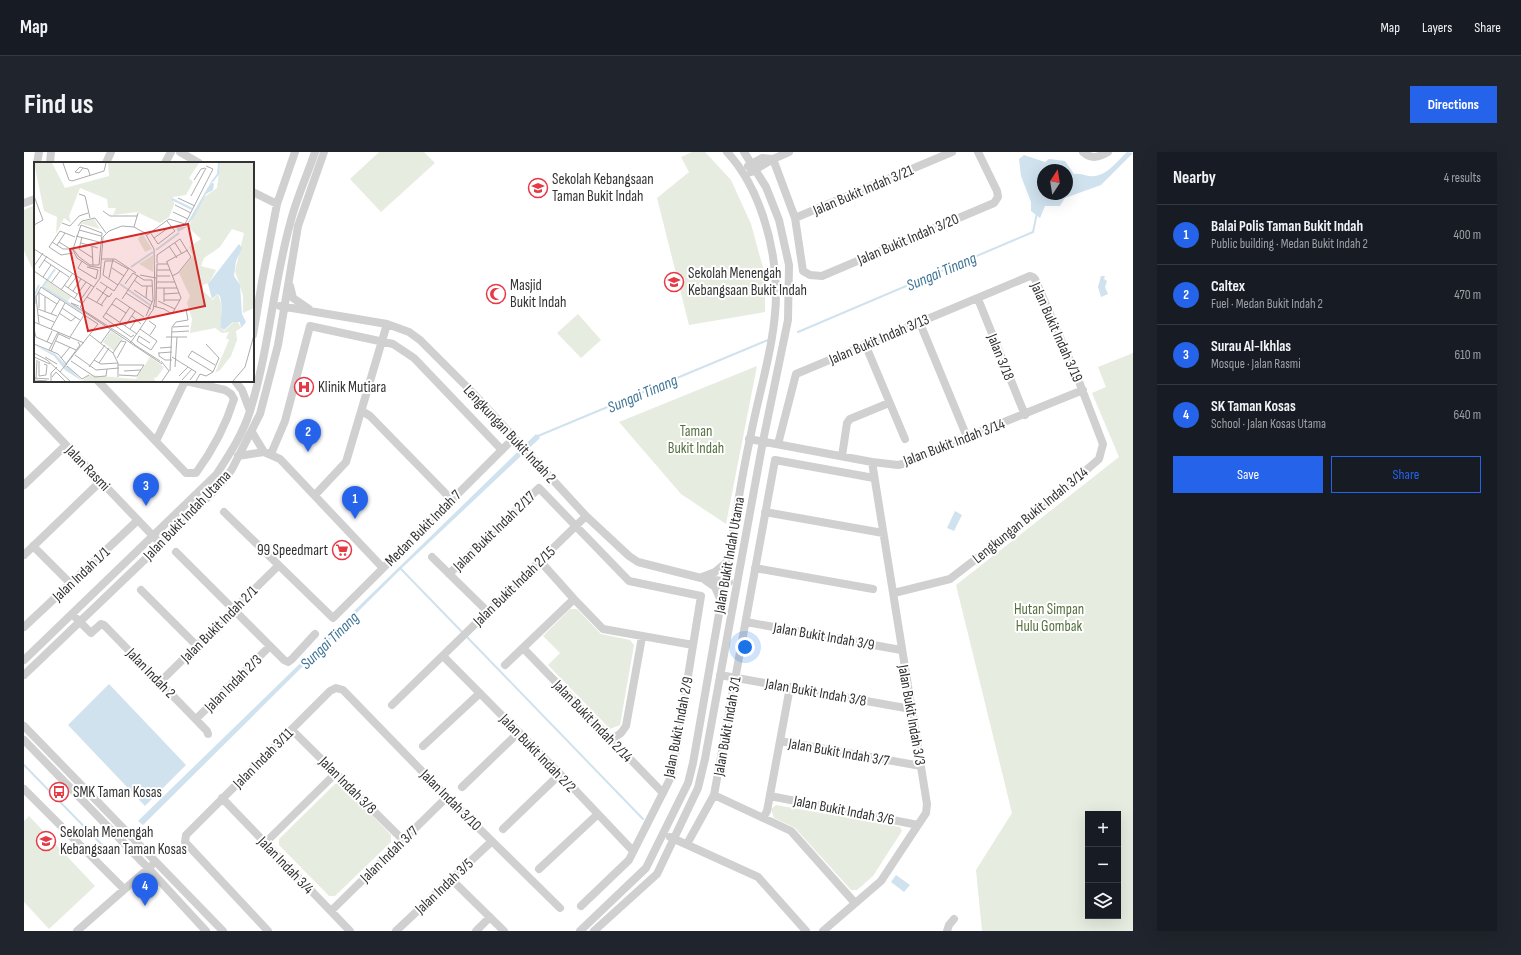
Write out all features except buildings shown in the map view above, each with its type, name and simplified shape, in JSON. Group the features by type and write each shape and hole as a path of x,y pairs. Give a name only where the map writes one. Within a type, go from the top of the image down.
{"street":[{"path":"37,162 38,152"},
{"path":"50,162 52,152"},
{"path":"106,162 111,152"},
{"path":"166,162 171,152"},
{"path":"180,152 197,162"},
{"path":"254,329 277,204 295,152"},
{"name":"Jalan Bukit Indah Utama","path":"24,660 216,475 231,453 250,412 254,382 264,359 290,223 315,152"},
{"name":"Jalan Bukit Indah Utama","path":"24,675 161,544 223,482 252,432 260,414 268,385 282,322 298,226 324,152"},
{"name":"Jalan Bukit Indah Utama","path":"580,931 646,868 688,783 749,439 776,320 774,261 765,222 753,189 744,173 728,152"},
{"name":"Jalan Bukit Indah Utama","path":"594,931 655,877 698,788 705,759 762,441 788,320 789,265 779,220 766,187 744,152"},
{"path":"744,173 754,167 762,158 773,159 789,152"},
{"name":"Jalan Bukit Indah 3/21","path":"795,218 952,152"},
{"name":"Jalan Bukit Indah 3/20","path":"795,218 802,271 822,276 994,203 998,197 997,191 978,152"},
{"path":"1083,152 1087,156 1098,158 1108,152"},
{"path":"773,159 795,218"},
{"path":"254,192 277,204"},
{"path":"24,203 34,199"},
{"name":"Jalan Bukit Indah 3/13","path":"778,444 796,374 864,344 978,299 1030,276"},
{"name":"Jalan Bukit Indah 3/19","path":"1030,276 1035,279 1083,390"},
{"path":"289,281 290,289 294,298 313,312"},
{"name":"Jalan 3/18","path":"978,299 1025,415"},
{"name":"Lengkungan Bukit Indah 2","path":"274,305 387,324 409,332 420,340 474,394 586,516 638,562 701,578 737,584"},
{"path":"282,322 288,316 297,312 313,312"},
{"path":"919,321 967,437"},
{"path":"314,495 346,462 387,324"},
{"path":"268,453 285,421 310,326 393,344 414,358 502,450"},
{"path":"864,344 904,439"},
{"path":"254,367 264,359"},
{"path":"99,382 186,473 196,473 204,462 228,417 234,400 231,394 225,390 189,382"},
{"path":"156,440 185,382"},
{"path":"236,382 242,390 250,412"},
{"path":"254,382 268,385"},
{"name":"Jalan Bukit Indah 3/14","path":"749,439 872,462 898,465 907,463 1083,390"},
{"name":"Lengkungan Bukit Indah 3/14","path":"894,593 950,579 1046,505 1099,459 1103,444 1083,390"},
{"name":"Jalan Rasmi","path":"24,401 161,544"},
{"path":"842,456 847,423 850,419 889,403"},
{"path":"24,415 31,408"},
{"path":"362,411 370,416 452,500"},
{"path":"252,432 268,453 280,459 384,568"},
{"name":"Medan Bukit Indah 7","path":"278,566 333,618 514,438"},
{"path":"24,485 66,445"},
{"path":"238,456 268,453"},
{"name":"Jalan Bukit Indah 3/1","path":"687,844 714,795 775,460 874,478"},
{"name":"Jalan Bukit Indah 3/3","path":"823,931 881,881 926,813 927,804 901,650 894,593 872,462"},
{"path":"24,554 101,481"},
{"name":"Jalan Bukit Indah 2/17","path":"450,574 540,488 575,526"},
{"path":"224,512 278,566"},
{"path":"765,512 883,533"},
{"name":"Jalan Bukit Indah 2/15","path":"392,705 586,516"},
{"name":"Jalan Indah 1/1","path":"24,627 138,520"},
{"name":"Jalan Bukit Indah 2/9","path":"575,526 629,580 701,596 672,775 629,860 581,906"},
{"path":"33,546 70,584"},
{"path":"176,552 284,660 288,662 292,659 314,634"},
{"path":"432,557 487,611"},
{"path":"540,561 603,629 693,645"},
{"path":"701,578 715,572 728,561"},
{"name":"Jalan Bukit Indah 2/1","path":"160,682 278,566"},
{"path":"755,568 873,589"},
{"path":"701,578 708,581 715,587 721,601"},
{"path":"141,590 197,646"},
{"path":"505,665 574,599"},
{"path":"72,614 79,621"},
{"name":"Jalan Indah 2","path":"79,621 90,633 101,624 104,625 196,719 208,734"},
{"name":"Jalan Bukit Indah 3/9","path":"746,622 901,650"},
{"path":"611,740 621,733 626,726 642,637"},
{"name":"Jalan Indah 2/3","path":"196,719 270,646"},
{"name":"Jalan Bukit Indah 2/14","path":"523,648 663,793"},
{"name":"Jalan Bukit Indah 2/2","path":"443,656 560,774 633,851"},
{"name":"Jalan Bukit Indah 3/8","path":"720,675 911,709"},
{"path":"763,818 767,811 790,687"},
{"name":"Jalan Indah 3/11","path":"268,931 185,842 186,835 330,691 336,688 343,690"},
{"name":"Jalan Indah 3/10","path":"343,690 447,797 560,908"},
{"path":"423,746 480,693"},
{"path":"24,726 223,931"},
{"name":"Jalan Indah 3/8","path":"292,730 403,840"},
{"path":"462,787 519,732"},
{"path":"24,740 148,868 206,931"},
{"name":"Jalan Bukit Indah 3/7","path":"780,741 921,766"},
{"path":"265,843 336,774"},
{"path":"503,829 560,774"},
{"path":"24,789 124,889"},
{"path":"714,795 791,831 854,903"},
{"name":"Jalan Bukit Indah 3/6","path":"770,796 918,825"},
{"name":"Jalan Indah 3/7","path":"331,911 447,797"},
{"name":"Jalan Indah 3/4","path":"222,798 350,931"},
{"path":"539,869 598,814"},
{"path":"663,834 758,877 806,931"},
{"name":"Jalan Indah 3/5","path":"396,931 492,841"},
{"path":"77,931 156,861"},
{"path":"451,879 504,931"},
{"path":"476,931 490,917"},
{"path":"947,931 949,925 954,919"}],"green space":[{"path":"379,152 424,152 435,163 381,212 350,179"},
{"path":"692,152 705,152 731,180 751,224 765,275 765,312 689,325 657,198 689,172 681,157"},
{"path":"34,206 34,272 24,251 24,210"},
{"path":"578,314 601,340 581,358 557,333"},
{"name":"Hutan Simpan Hulu Gombak","path":"1133,353 1133,931 982,931 976,870 1012,813 956,585 1119,457 1092,393 1106,387 1098,367"},
{"name":"Taman Bukit Indah","path":"757,366 726,524 681,494 619,422"},
{"path":"570,609 577,609 601,634 630,640 634,645 620,725 610,729 548,665 560,653 543,636"},
{"path":"335,784 342,784 391,835 391,842 335,896 329,896 279,845 279,839"},
{"path":"776,805 900,827 902,831 873,876 857,890 851,890 795,828 774,818 771,809"},
{"name":"Sekolah Menengah Kebangsaan Taman Kosas","path":"29,816 95,886 49,929 24,902 24,821"}],"water":[{"path":"1127,152 1133,153 1101,185 1073,195 1073,173 1074,174 1095,176 1106,172"},
{"path":"1024,155 1045,162 1049,159 1065,161 1067,164 1037,164 1037,200 1064,200 1060,206 1045,206 1040,218 1031,211 1031,202 1021,176 1019,159"},
{"path":"1101,276 1105,276 1104,279 1107,281 1105,287 1108,294 1101,297 1098,287"},
{"path":"536,434 540,438 401,569 143,825 138,821"},
{"path":"955,511 962,515 954,531 947,528"},
{"path":"109,684 186,765 145,806 68,725"},
{"path":"896,875 910,885 904,892 891,882"}],"waterway":[{"name":"Sungai Tinang","path":"798,332 1033,232 1037,213"},
{"name":"Sungai Tinang","path":"538,436 768,340"},
{"path":"401,569 463,633"},
{"path":"466,636 643,819"},
{"name":"Sungai Tinang","path":"24,765 109,852 114,847"}],"place":[{"name":"Sekolah Kebangsaan Taman Bukit Indah","path":"538,188"},
{"name":"Sekolah Menengah Kebangsaan Bukit Indah","path":"674,282"},
{"name":"Masjid Bukit Indah","path":"496,294"},
{"name":"Klinik Mutiara","path":"304,387"},
{"name":"Caltex","path":"308,452"},
{"name":"Surau Al-Ikhlas","path":"146,506"},
{"name":"Balai Polis Taman Bukit Indah","path":"355,519"},
{"name":"99 Speedmart","path":"342,550"},
{"name":"SMK Taman Kosas","path":"59,792"},
{"name":"Sekolah Menengah Kebangsaan Taman Kosas","path":"46,841"},
{"name":"SK Taman Kosas","path":"145,906"}]}
